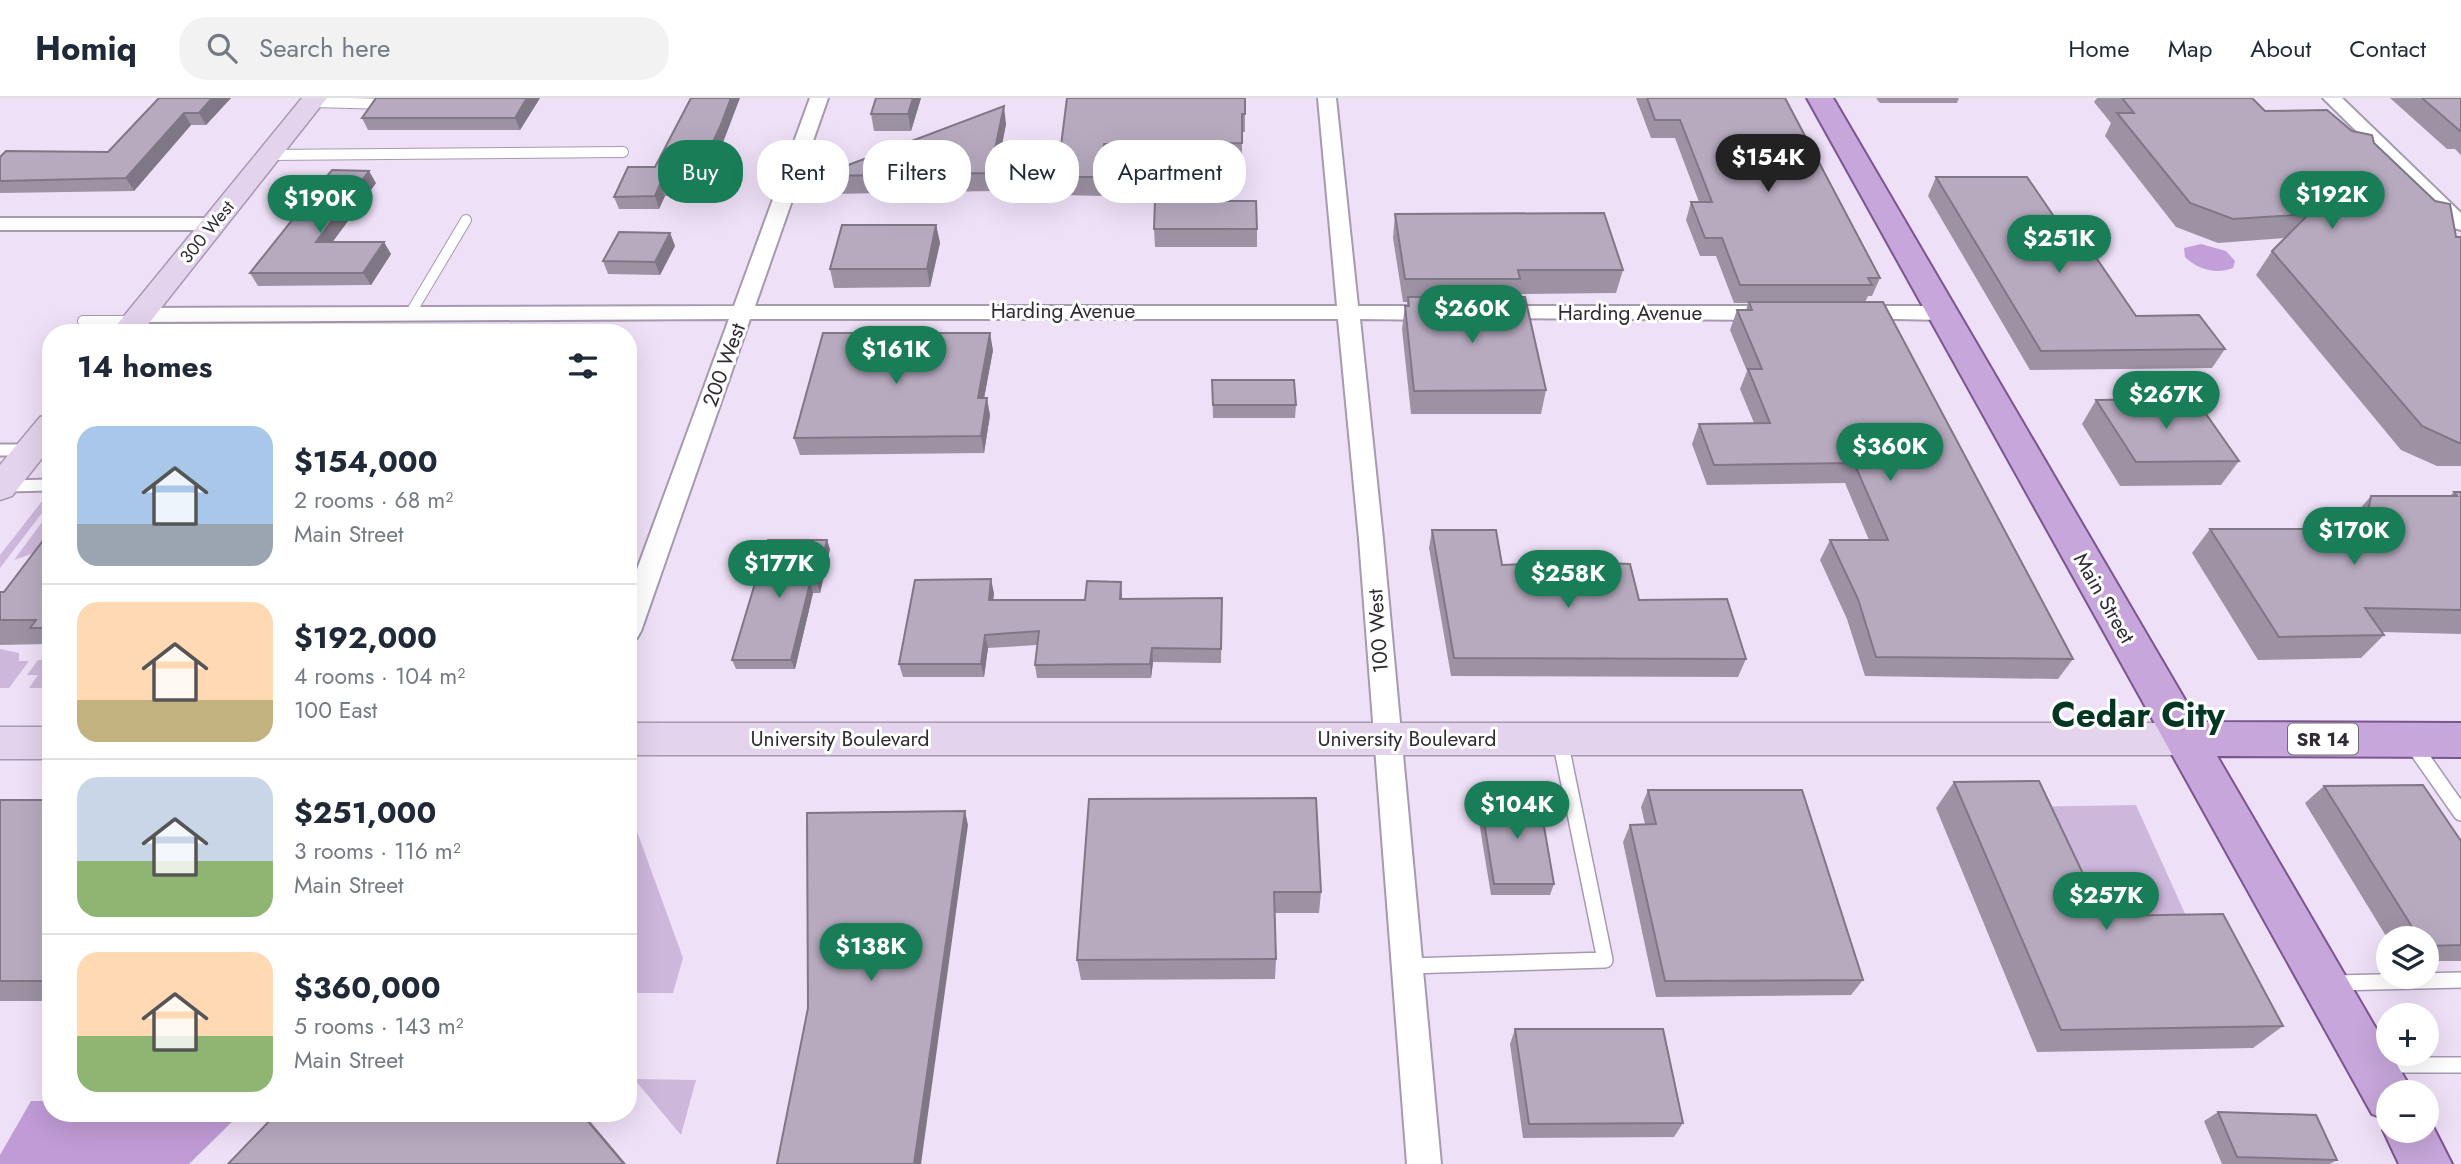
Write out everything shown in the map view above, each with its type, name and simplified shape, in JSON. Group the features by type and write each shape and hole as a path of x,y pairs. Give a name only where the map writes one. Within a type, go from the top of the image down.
{"main road":[{"name":"Main Street","path":"1820,98 2379,1080"},
{"name":"300 West","path":"134,323 314,100"},
{"path":"1,487 15,450 42,431"},
{"name":"University Boulevard","path":"637,739 2186,739"},
{"name":"SR 14","path":"2186,739 2461,740"},
{"path":"0,743 42,743"},
{"path":"2414,1143 2426,1164"}],"street":[{"name":"200 West","path":"637,606 819,98"},
{"name":"100 West","path":"1327,98 1371,539 1424,1164"},
{"path":"2332,98 2461,224"},
{"path":"0,224 213,224"},
{"name":"Harding Avenue","path":"134,323 410,314 1795,313"},
{"path":"1835,313 1944,313"}],"lane":[{"path":"314,100 398,104"},
{"path":"269,155 623,152"},
{"path":"410,314 466,220"},
{"path":"83,321 134,323"},
{"path":"1,487 42,485"},
{"path":"1406,966 1605,960 1559,739"},
{"path":"2410,740 2461,813"},
{"path":"2324,983 2461,980"},
{"path":"2385,1080 2461,1065"}],"shaded area":[{"path":"2201,244 2226,251 2235,261 2233,268 2207,270 2185,257 2184,248"},
{"path":"42,501 42,513 0,568 0,555"},
{"path":"42,522 42,550 14,560"},
{"path":"0,649 19,653 19,661 29,661 9,688 0,688"},
{"path":"38,660 42,660 42,688 29,688 38,675 27,675"},
{"path":"2136,805 2196,938 2079,940 2018,807"},
{"path":"637,832 683,958 673,993 637,993"},
{"path":"637,1079 696,1080 681,1135 637,1083"},
{"path":"31,1101 42,1101 42,1122 232,1122 189,1164 0,1164 0,1155"}],"building":[{"path":"159,98 212,98 199,113 184,113 126,178 0,181 0,157 6,151 108,152"},
{"path":"376,98 527,98 515,118 362,118"},
{"path":"691,98 731,98 714,140 669,140"},
{"path":"876,98 913,98 908,114 871,114"},
{"path":"1067,98 1245,98 1242,140 1093,140 1093,177 1079,177 1079,140 1062,140"},
{"path":"1647,98 1785,98 1880,278 1868,278 1872,285 1740,285 1722,238 1705,238 1691,202 1712,202 1680,120 1655,120"},
{"path":"2122,98 2252,98 2265,111 2327,110 2352,131 2372,135 2374,143 2435,201 2450,204 2456,237 2461,237 2461,443 2422,426 2272,251 2309,214 2233,219 2190,203 2117,113 2134,113"},
{"path":"2422,98 2461,98 2461,131 2460,131"},
{"path":"1004,106 997,140 985,140 985,173 971,173 971,140 914,140"},
{"path":"863,159 863,175 849,176 849,165"},
{"path":"658,161 658,189 655,196 614,197 628,167 655,167"},
{"path":"332,170 369,171 316,242 384,242 363,273 250,273"},
{"path":"1936,177 2027,177 2072,243 2086,243 2136,316 2199,315 2225,349 2041,351"},
{"path":"1256,201 1257,229 1154,229 1155,203"},
{"path":"1604,213 1623,270 1518,270 1520,279 1405,279 1395,214"},
{"path":"842,225 936,225 927,269 830,269"},
{"path":"619,232 670,233 655,262 603,261"},
{"path":"1408,297 1525,297 1546,390 1414,391 1405,306 1409,306"},
{"path":"1749,302 1883,302 2073,659 1876,657 1858,599 1830,540 1888,540 1854,463 1714,465 1699,424 1770,423 1748,369 1762,369 1737,310 1752,310"},
{"path":"823,333 990,333 978,398 987,398 981,436 794,438"},
{"path":"1212,380 1294,380 1296,405 1213,405"},
{"path":"2168,399 2201,407 2239,461 2136,462 2096,400"},
{"path":"2454,492 2461,492 2461,610 2365,608 2384,635 2279,637 2210,529 2313,529 2325,546 2368,512 2371,496 2457,496"},
{"path":"1432,530 1496,530 1502,565 1573,562 1630,564 1639,600 1727,599 1746,659 1454,658"},
{"path":"768,540 827,540 817,583 810,583 791,660 732,660"},
{"path":"42,542 42,628 30,628 36,620 0,620 0,592 4,592"},
{"path":"991,579 989,600 1085,600 1087,581 1121,582 1120,599 1222,598 1221,649 1152,648 1150,664 1035,665 1039,631 985,635 981,664 899,664 915,580"},
{"path":"2039,781 2103,916 2223,914 2283,1026 2061,1030 1954,782"},
{"path":"2423,785 2461,841 2461,945 2439,946 2439,926 2412,926 2324,786"},
{"path":"1648,790 1802,790 1863,980 1665,981 1630,825 1656,824"},
{"path":"1480,797 1539,798 1554,884 1494,884"},
{"path":"1316,798 1321,892 1274,892 1276,959 1077,960 1089,799"},
{"path":"0,800 42,800 42,981 0,981"},
{"path":"965,811 914,1164 777,1164 808,1008 807,813"},
{"path":"1515,1029 1663,1029 1683,1123 1529,1124"},
{"path":"2218,1112 2316,1115 2337,1160 2237,1157"},
{"path":"268,1122 589,1122 624,1164 228,1164"}],"district":[{"name":"Cedar City","path":"2138,715"}]}
